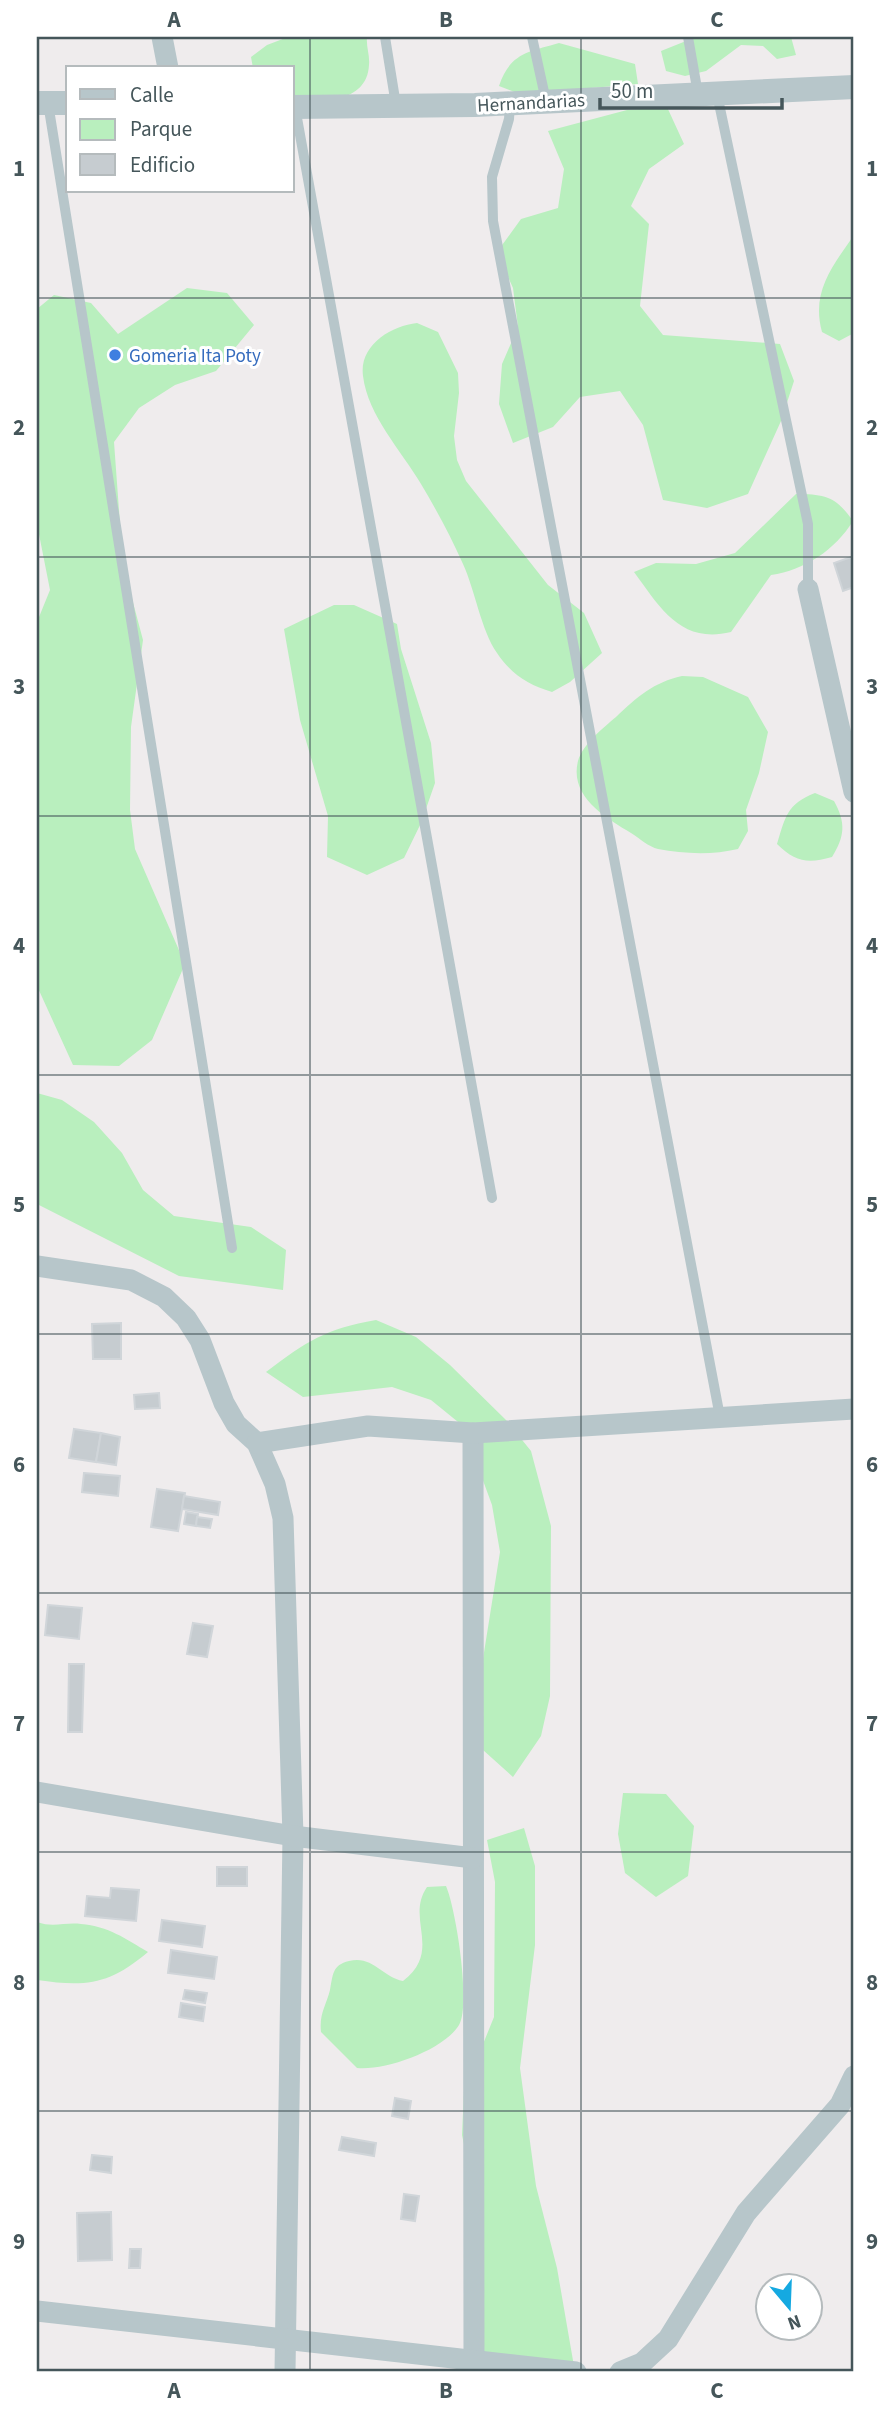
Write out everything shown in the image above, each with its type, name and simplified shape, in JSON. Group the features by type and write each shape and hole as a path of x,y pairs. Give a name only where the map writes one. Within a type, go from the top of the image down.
{"street":[{"path":"162,37 168,66"},
{"name":"Hernandarias","path":"294,107 510,103 854,87"},
{"path":"808,589 854,792"},
{"path":"37,1266 131,1280 163,1297 186,1318 200,1340 230,1413 245,1434 257,1443 275,1484 286,1551 293,1836 285,2372"},
{"path":"257,1443 368,1426 473,1433 854,1409"},
{"path":"473,1433 474,2366"},
{"path":"37,1792 293,1836 473,1858"},
{"path":"620,2372 642,2363 668,2339 746,2213 840,2105 854,2076"},
{"path":"37,2311 285,2338 474,2366 576,2372"}],"lane":[{"path":"385,37 396,105"},
{"path":"532,37 546,101"},
{"path":"688,37 707,94 808,524 808,589"},
{"path":"51,103 232,1248"},
{"path":"510,103 509,119 492,177 493,221 720,1418"},
{"path":"294,107 492,1198"}],"green space":[{"path":"288,37 367,37 369,61 366,78 351,94 340,98 294,104 294,66 253,66 251,57 267,45"},
{"path":"696,37 791,37 796,55 777,59 763,46 741,45 706,71 685,76 666,71 661,51"},
{"path":"559,43 635,64 638,84 520,94 499,86 503,75 515,60 529,52"},
{"path":"667,107 684,144 649,169 631,206 649,224 640,306 663,335 780,344 794,381 781,421 748,494 707,508 663,500 643,425 620,391 580,397 553,427 513,443 499,404 502,364 518,327 513,288 497,252 521,219 558,208 564,169 548,131 627,110"},
{"path":"854,235 854,333 839,341 822,332 819,304 831,269"},
{"path":"187,288 227,293 254,325 216,371 175,385 139,408 114,442 123,565 143,640 131,727 130,810 135,849 185,964 152,1040 119,1066 73,1065 37,986 37,622 50,590 37,524 37,309 54,295 91,303 118,334"},
{"path":"417,323 438,332 458,373 459,393 454,436 457,460 466,481 548,585 584,613 602,653 570,682 552,692 521,678 508,667 491,644 467,574 448,533 421,484 371,405 363,376 363,365 371,346 397,328"},
{"path":"796,494 829,498 853,521 837,541 818,557 796,569 771,575 731,632 699,633 685,628 663,610 634,572 656,563 696,564 735,553"},
{"path":"334,605 354,605 397,624 401,649 431,743 435,783 421,823 404,858 367,875 327,857 328,816 300,720 284,629"},
{"path":"682,676 703,677 748,697 768,732 759,773 746,810 748,831 738,849 698,853 655,848 601,813 584,796 579,785 578,761 584,748 594,737 646,691"},
{"path":"815,793 834,801 841,816 842,836 832,857 809,861 790,855 777,844 789,812 798,802"},
{"path":"37,1093 62,1100 94,1122 122,1153 143,1190 174,1216 251,1227 286,1250 283,1290 179,1276 37,1204"},
{"path":"376,1320 416,1337 450,1365 506,1420 531,1451 551,1526 550,1696 541,1736 513,1777 483,1750 475,1709 500,1552 492,1505 463,1426 431,1400 392,1387 303,1397 266,1372 317,1338"},
{"path":"623,1793 666,1794 694,1826 688,1876 656,1897 625,1873 618,1834"},
{"path":"524,1828 535,1866 535,1945 520,2068 536,2186 557,2268 575,2372 477,2372 479,2216 462,2135 464,2091 494,2017 495,1882 487,1840"},
{"path":"446,1886 458,1935 463,1978 459,2025 441,2043 413,2057 383,2066 357,2068 321,2032 322,2015 334,1971 339,1965 349,1961 365,1961 403,1981 421,1958 421,1899 427,1887"},
{"path":"37,1922 48,1925 81,1924 100,1927 148,1952 121,1971 96,1981 70,1983 37,1980"}],"building":[{"path":"854,556 854,587 843,591 834,563"},
{"path":"121,1323 121,1359 93,1359 92,1324"},
{"path":"159,1393 160,1408 135,1409 134,1395"},
{"path":"74,1429 101,1433 96,1462 69,1458"},
{"path":"101,1433 120,1437 116,1465 96,1462"},
{"path":"84,1473 120,1476 118,1496 82,1492"},
{"path":"157,1489 185,1493 178,1531 151,1527"},
{"path":"184,1496 220,1502 218,1515 182,1509"},
{"path":"186,1512 198,1514 196,1526 184,1524"},
{"path":"197,1517 212,1519 210,1528 196,1526"},
{"path":"48,1605 82,1608 79,1639 45,1635"},
{"path":"193,1623 213,1626 207,1657 187,1654"},
{"path":"69,1664 84,1664 82,1732 68,1732"},
{"path":"217,1867 247,1867 247,1886 217,1886"},
{"path":"111,1888 139,1890 136,1921 85,1916 87,1896 110,1898"},
{"path":"162,1920 205,1926 202,1947 159,1941"},
{"path":"171,1950 217,1957 214,1979 168,1973"},
{"path":"185,1990 207,1993 205,2003 183,1999"},
{"path":"181,2003 205,2007 203,2021 179,2017"},
{"path":"395,2098 411,2101 408,2119 392,2116"},
{"path":"342,2137 376,2143 374,2156 339,2150"},
{"path":"92,2155 112,2157 111,2173 90,2170"},
{"path":"404,2194 419,2196 415,2221 401,2219"},
{"path":"111,2212 112,2260 78,2261 77,2213"},
{"path":"130,2249 141,2249 140,2268 129,2268"}],"place":[{"name":"Gomeria Ita Poty","path":"115,355"}]}
